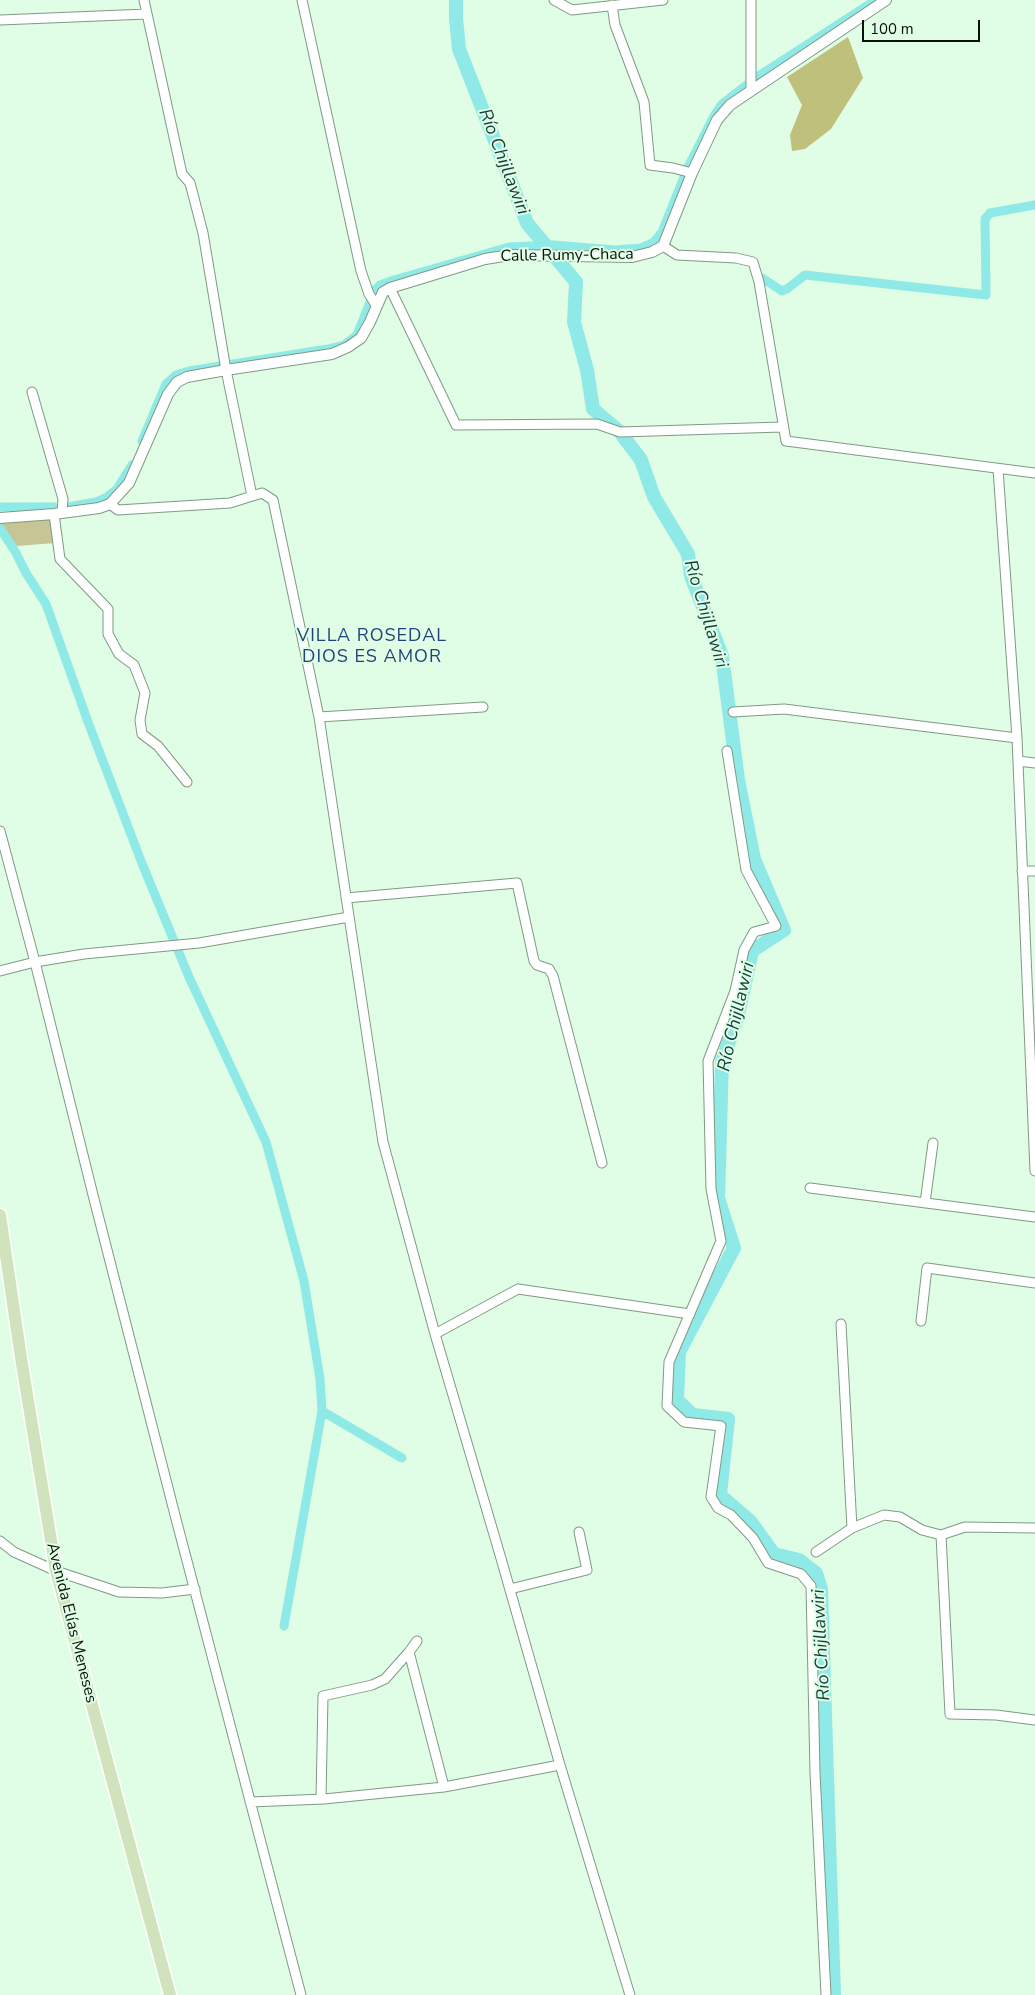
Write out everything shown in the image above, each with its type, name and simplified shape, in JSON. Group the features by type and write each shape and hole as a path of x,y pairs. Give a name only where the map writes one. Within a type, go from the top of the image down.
{"main road":[{"name":"Avenida Elías Meneses","path":"0,1214 56,1571 170,1995"}],"street":[{"path":"144,0 182,174 190,183 203,233 226,369 252,496"},
{"path":"0,518 58,514 99,508 110,504 129,483 168,394 177,382 187,377 226,369 332,354 348,347 361,338 370,322 373,301 361,271 302,0"},
{"path":"554,0 572,10 663,0"},
{"path":"751,0 751,83"},
{"path":"886,0 751,83 730,105 717,120 688,172 663,246 677,255 736,258 753,262 759,282 782,427 786,440 1035,473"},
{"path":"612,5 615,25 644,102 650,165 688,172"},
{"path":"0,20 147,14"},
{"name":"Calle Rumy-Chaca","path":"390,288 485,259 510,255 632,257 652,252 663,246"},
{"path":"373,301 390,288 456,425 597,424 620,432 782,427"},
{"path":"32,392 63,499 58,514 60,559 108,609 108,634 119,654 134,665 145,693 140,720 142,734 158,746 187,782"},
{"path":"998,469 1017,738 1035,1171"},
{"path":"110,504 118,510 128,510 230,503 262,493 273,500 319,717 383,1142 434,1334 560,1765 630,1995"},
{"path":"319,717 483,707"},
{"path":"733,712 784,709 1017,738"},
{"path":"727,751 746,870 776,926 754,932 744,950 735,991 708,1061 711,1189 721,1241 669,1362 668,1406 684,1422 721,1426 711,1497 718,1508 731,1515 753,1538 768,1563 801,1574 811,1586 815,1773 826,1995"},
{"path":"1018,761 1035,763"},
{"path":"0,831 301,1995"},
{"path":"1022,871 1035,871"},
{"path":"346,898 517,883 534,961 537,965 548,969 553,976 602,1163"},
{"path":"0,971 35,962 84,954 182,945 348,917"},
{"path":"925,1203 933,1143"},
{"path":"810,1188 1035,1217"},
{"path":"922,1321 926,1268 1035,1283"},
{"path":"434,1334 518,1289 690,1314"},
{"path":"841,1324 852,1528"},
{"path":"816,1552 852,1528 884,1515 900,1517 922,1530 941,1535 965,1527 1035,1528"},
{"path":"510,1589 587,1570 579,1532"},
{"path":"941,1535 950,1714 996,1715 1035,1720"},
{"path":"0,1541 14,1552 56,1571 119,1592 162,1593 195,1589"},
{"path":"321,1799 323,1696 372,1685 385,1679 409,1652 416,1641"},
{"path":"409,1652 444,1787"},
{"path":"250,1802 321,1799 444,1787 560,1765"}],"green space":[{"path":"51,518 55,543 17,546 0,523"}],"shaded area":[{"path":"848,37 863,78 831,129 805,149 792,151 790,135 802,105 787,77"}],"waterway":[{"name":"Río Chijllawiri","path":"456,0 459,49 527,223 576,282 574,322 587,370 593,409 620,432 641,460 654,497 688,554 691,576 722,656 738,780 754,859 784,930 752,951 738,1015 722,1062 718,1198 734,1248 679,1352 677,1400 693,1415 728,1419 720,1495 751,1522 774,1554 799,1560 816,1573 821,1589 834,1995"},
{"path":"142,441 166,384 176,375 189,371 344,345 357,335 375,290 380,285 509,247 553,245 616,250 641,248 654,242 662,232 688,167 722,104 757,77 876,0"},
{"path":"762,278 782,291 805,275 986,295 985,219 990,213 1035,205"},
{"path":"68,507 96,502 107,497 117,489 132,465"},
{"path":"0,507 54,507"},
{"path":"0,528 46,604 88,722 143,866 189,977 266,1142 304,1281 320,1379 322,1411 284,1626"},
{"path":"322,1411 402,1458"}],"district":[{"name":"VILLA ROSEDAL DIOS ES AMOR","path":"372,648"}]}
